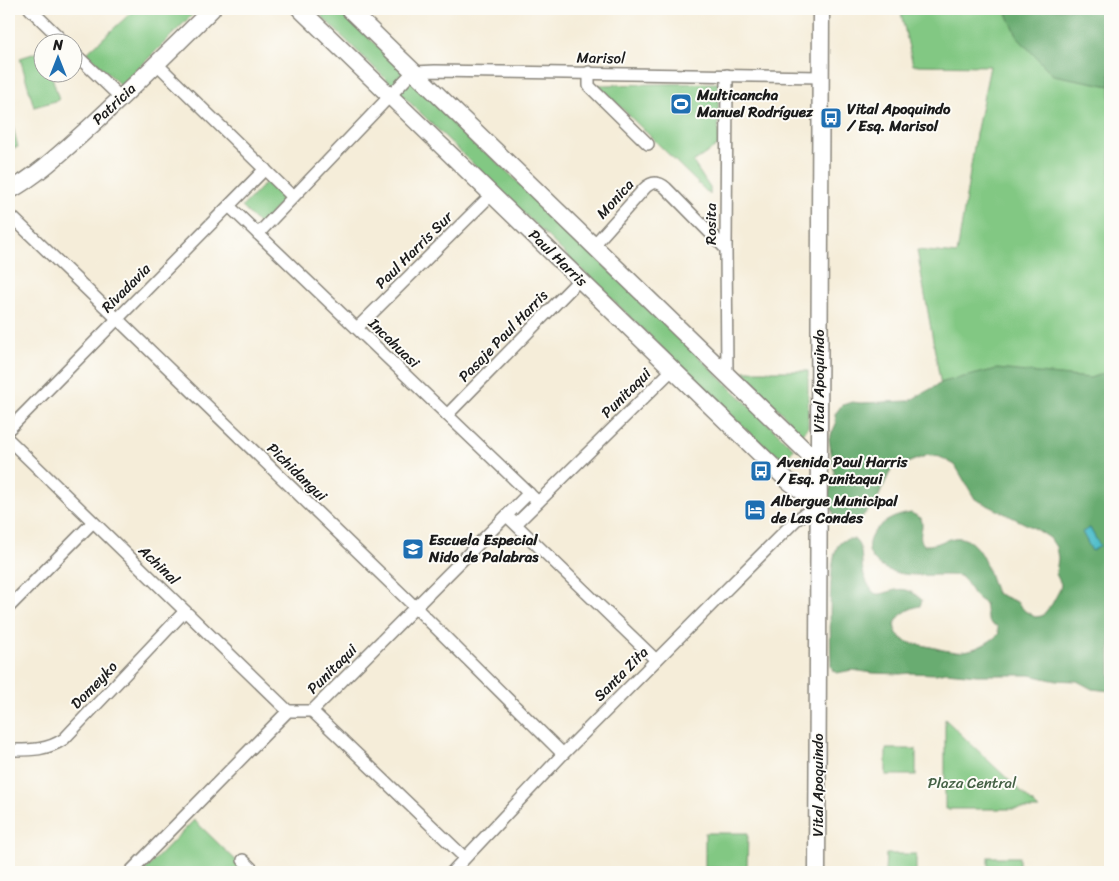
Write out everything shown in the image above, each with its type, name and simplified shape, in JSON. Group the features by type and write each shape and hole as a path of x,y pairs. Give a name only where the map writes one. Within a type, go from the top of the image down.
{"street":[{"path":"30,9 54,32"},
{"name":"Patricia","path":"9,191 38,173 121,98 212,9"},
{"name":"Paul Harris","path":"300,9 787,480 819,504"},
{"path":"349,9 819,464"},
{"name":"Vital Apoquindo","path":"817,872 821,9"},
{"path":"82,61 121,98"},
{"path":"157,64 294,197"},
{"path":"258,234 408,76 415,72"},
{"name":"Marisol","path":"415,72 589,72 821,77"},
{"path":"589,72 589,86 648,144"},
{"name":"Rosita","path":"727,75 727,374"},
{"name":"Rivadavia","path":"10,424 265,169"},
{"name":"Monica","path":"594,245 644,189 653,182 660,183 666,188 726,248"},
{"name":"Paul Harris Sur","path":"357,328 492,194"},
{"name":"Incahuasi","path":"229,206 538,502"},
{"name":"Pichidangui","path":"9,214 415,607 563,754"},
{"name":"Pasaje Paul Harris","path":"447,415 580,279"},
{"name":"Punitaqui","path":"516,524 673,368"},
{"name":"Achinal","path":"9,440 288,711"},
{"name":"Punitaqui","path":"288,711 312,711 529,493"},
{"name":"Santa Zita","path":"452,872 464,857 563,754 784,531 806,512 819,504"},
{"path":"507,516 656,660"},
{"path":"9,607 93,522"},
{"name":"Domeyko","path":"9,750 41,750 64,738 185,611"},
{"path":"130,872 288,711"},
{"path":"312,711 464,857"},
{"path":"243,860 255,872"}],"green space":[{"path":"135,9 198,9 121,86 87,53"},
{"path":"314,9 339,9 794,449 781,464"},
{"path":"900,9 1110,9 1110,398 943,397 917,250 957,254 976,134 990,66 913,65"},
{"path":"1005,9 1110,9 1110,86 1053,75 1018,38"},
{"path":"32,54 32,82 54,82 59,100 34,107 20,58"},
{"path":"718,83 719,145 693,162 710,188 710,195 598,85"},
{"path":"9,111 18,147 9,149"},
{"path":"270,178 288,196 260,225 242,207"},
{"path":"997,369 1090,378 1110,371 1110,691 1092,689 1077,681 1052,680 1030,675 977,675 946,672 936,674 900,674 852,670 837,673 833,671 831,666 830,621 831,581 836,551 840,543 847,540 854,539 860,547 864,575 874,593 880,594 901,589 913,593 922,600 920,606 904,613 896,621 896,631 906,641 956,652 982,645 999,634 997,626 988,620 985,603 973,594 967,583 960,576 898,573 887,570 877,563 869,551 871,537 881,525 900,515 911,513 921,518 921,539 924,545 936,544 954,538 963,538 971,542 987,567 996,593 1017,602 1025,611 1035,617 1042,616 1052,604 1061,584 1056,574 1058,558 1056,547 1050,538 1036,529 975,499 955,465 940,457 928,455 896,465 891,469 877,500 861,518 852,523 836,520 828,498 828,493 835,478 829,439 836,424 835,414 842,405 852,402 909,401 943,382"},
{"path":"744,371 808,371 808,427 801,434"},
{"name":"Plaza Central","path":"945,719 1039,809 945,809"},
{"path":"886,749 916,749 916,775 886,775"},
{"path":"194,820 248,872 143,872"},
{"path":"705,833 748,833 747,868 705,868"},
{"path":"886,854 916,854 916,872 885,872"},
{"path":"988,857 1019,857 1019,872 988,872"}],"water":[{"path":"1090,528 1100,546 1092,551 1082,532"}],"place":[{"name":"Multicancha Manuel Rodríguez","path":"681,104"},
{"name":"Vital Apoquindo / Esq. Marisol","path":"831,118"},
{"name":"Avenida Paul Harris / Esq. Punitaqui","path":"761,471"},
{"name":"Albergue Municipal de Las Condes","path":"755,510"},
{"name":"Escuela Especial Nido de Palabras","path":"413,549"}]}
